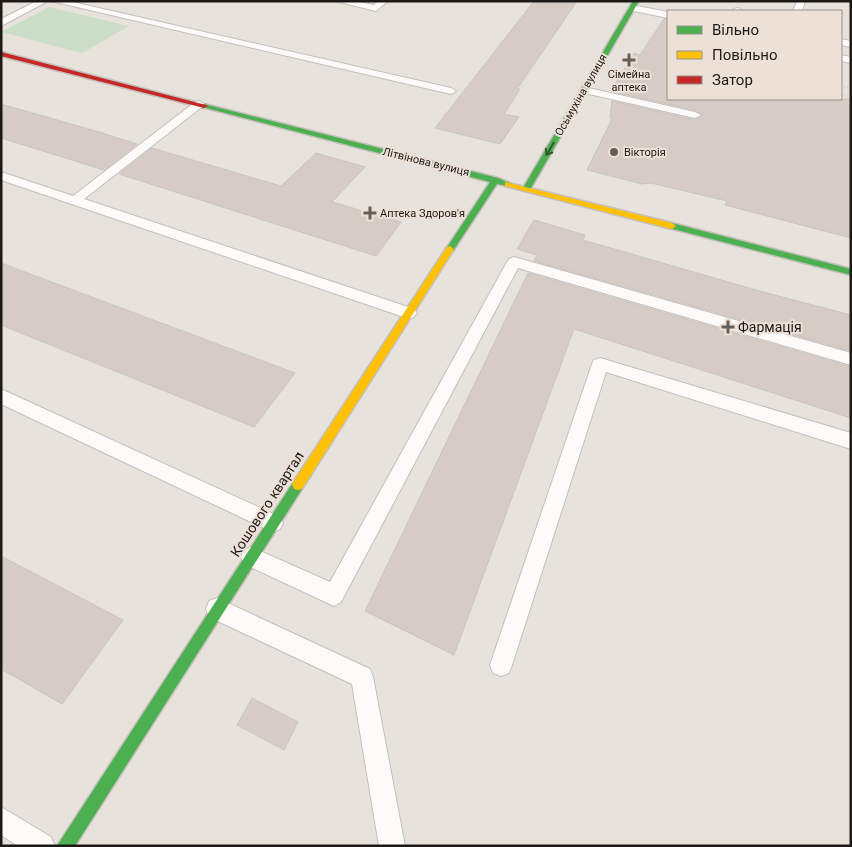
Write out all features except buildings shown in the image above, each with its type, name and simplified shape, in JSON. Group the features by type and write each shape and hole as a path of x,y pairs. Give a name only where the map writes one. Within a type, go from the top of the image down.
{"street":[{"name":"Осьмухіна вулиця","path":"527,188 634,5"},
{"name":"Літвінова вулиця","path":"1,54 851,272"},
{"name":"Кошового квартал","path":"65,846 494,180"}],"lane":[{"path":"1,23 44,1"},
{"path":"55,1 451,91"},
{"path":"339,1 376,8 384,1"},
{"path":"634,5 667,14"},
{"path":"584,90 694,115"},
{"path":"74,201 199,104"},
{"path":"1,176 408,313"},
{"path":"251,557 334,595 514,262 851,359"},
{"path":"500,665 600,364 851,441"},
{"path":"1,396 273,523"},
{"path":"217,609 362,677 392,846"},
{"path":"1,820 42,846"}],"path":[{"path":"723,100 835,123"},
{"path":"814,100 851,108"},
{"path":"835,118 851,121"},
{"path":"705,134 794,154 822,139"},
{"path":"798,152 844,179"}],"green space":[{"path":"49,7 129,26 82,53 1,32"}],"traffic: fast":[{"path":"527,188 636,1"},
{"path":"204,106 508,184"},
{"path":"450,249 495,180"},
{"path":"672,226 851,272"},
{"path":"65,846 298,485"}],"traffic: slow":[{"path":"508,184 672,226"},
{"path":"298,485 450,249"}],"traffic: jam":[{"path":"1,54 204,106"}],"place":[{"name":"Сімейна аптека","path":"629,60"},
{"name":"Вікторія","path":"614,152"},
{"name":"Аптека Здоров'я","path":"370,213"},
{"name":"Фармація","path":"728,327"}]}
